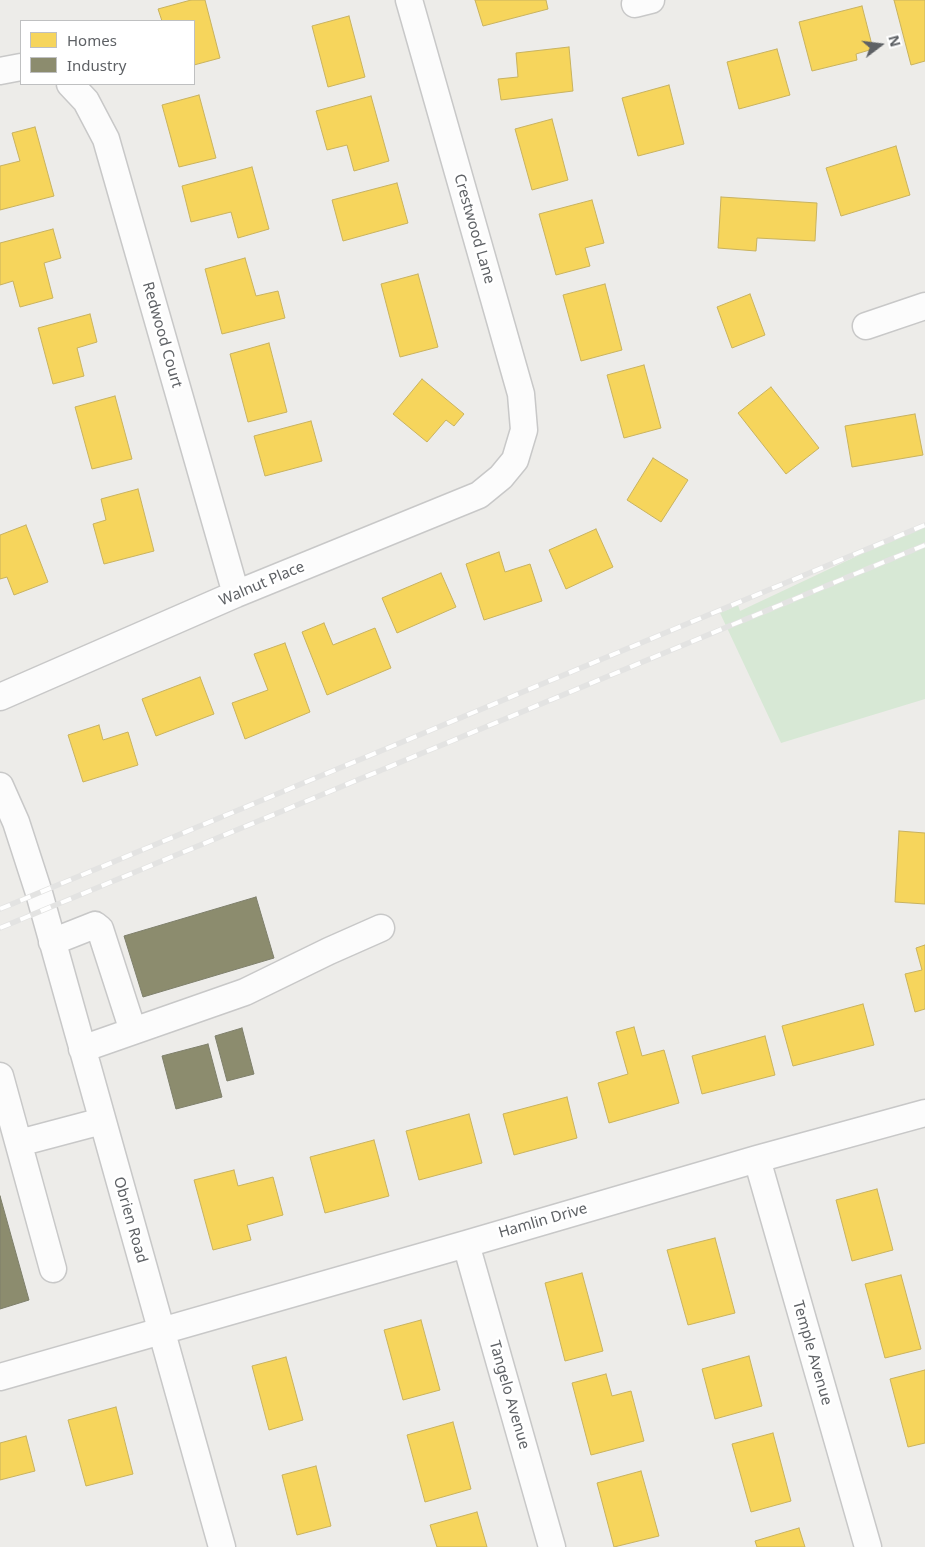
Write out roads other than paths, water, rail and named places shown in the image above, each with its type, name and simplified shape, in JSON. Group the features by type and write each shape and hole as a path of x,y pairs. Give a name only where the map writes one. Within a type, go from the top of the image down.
{"street":[{"name":"Crestwood Lane","path":"409,0 521,394 524,430 515,460"},
{"path":"0,70 20,67"},
{"name":"Redwood Court","path":"71,85 86,101 106,139 236,594"},
{"path":"866,326 925,306"},
{"name":"Walnut Place","path":"0,696 236,594 479,495 501,477 515,460"},
{"name":"Obrien Road","path":"0,786 16,822 39,892 222,1547"},
{"path":"52,942 95,925 100,929 132,1031"},
{"path":"82,1049 245,992 381,928"},
{"path":"0,1076 53,1269"},
{"name":"Hamlin Drive","path":"0,1376 466,1244 757,1159 925,1113"},
{"path":"20,1144 102,1121"},
{"name":"Temple Avenue","path":"757,1159 868,1547"},
{"name":"Tangelo Avenue","path":"466,1244 552,1547"}],"railway":[{"path":"0,909 925,525"},
{"path":"0,928 925,545"}]}
